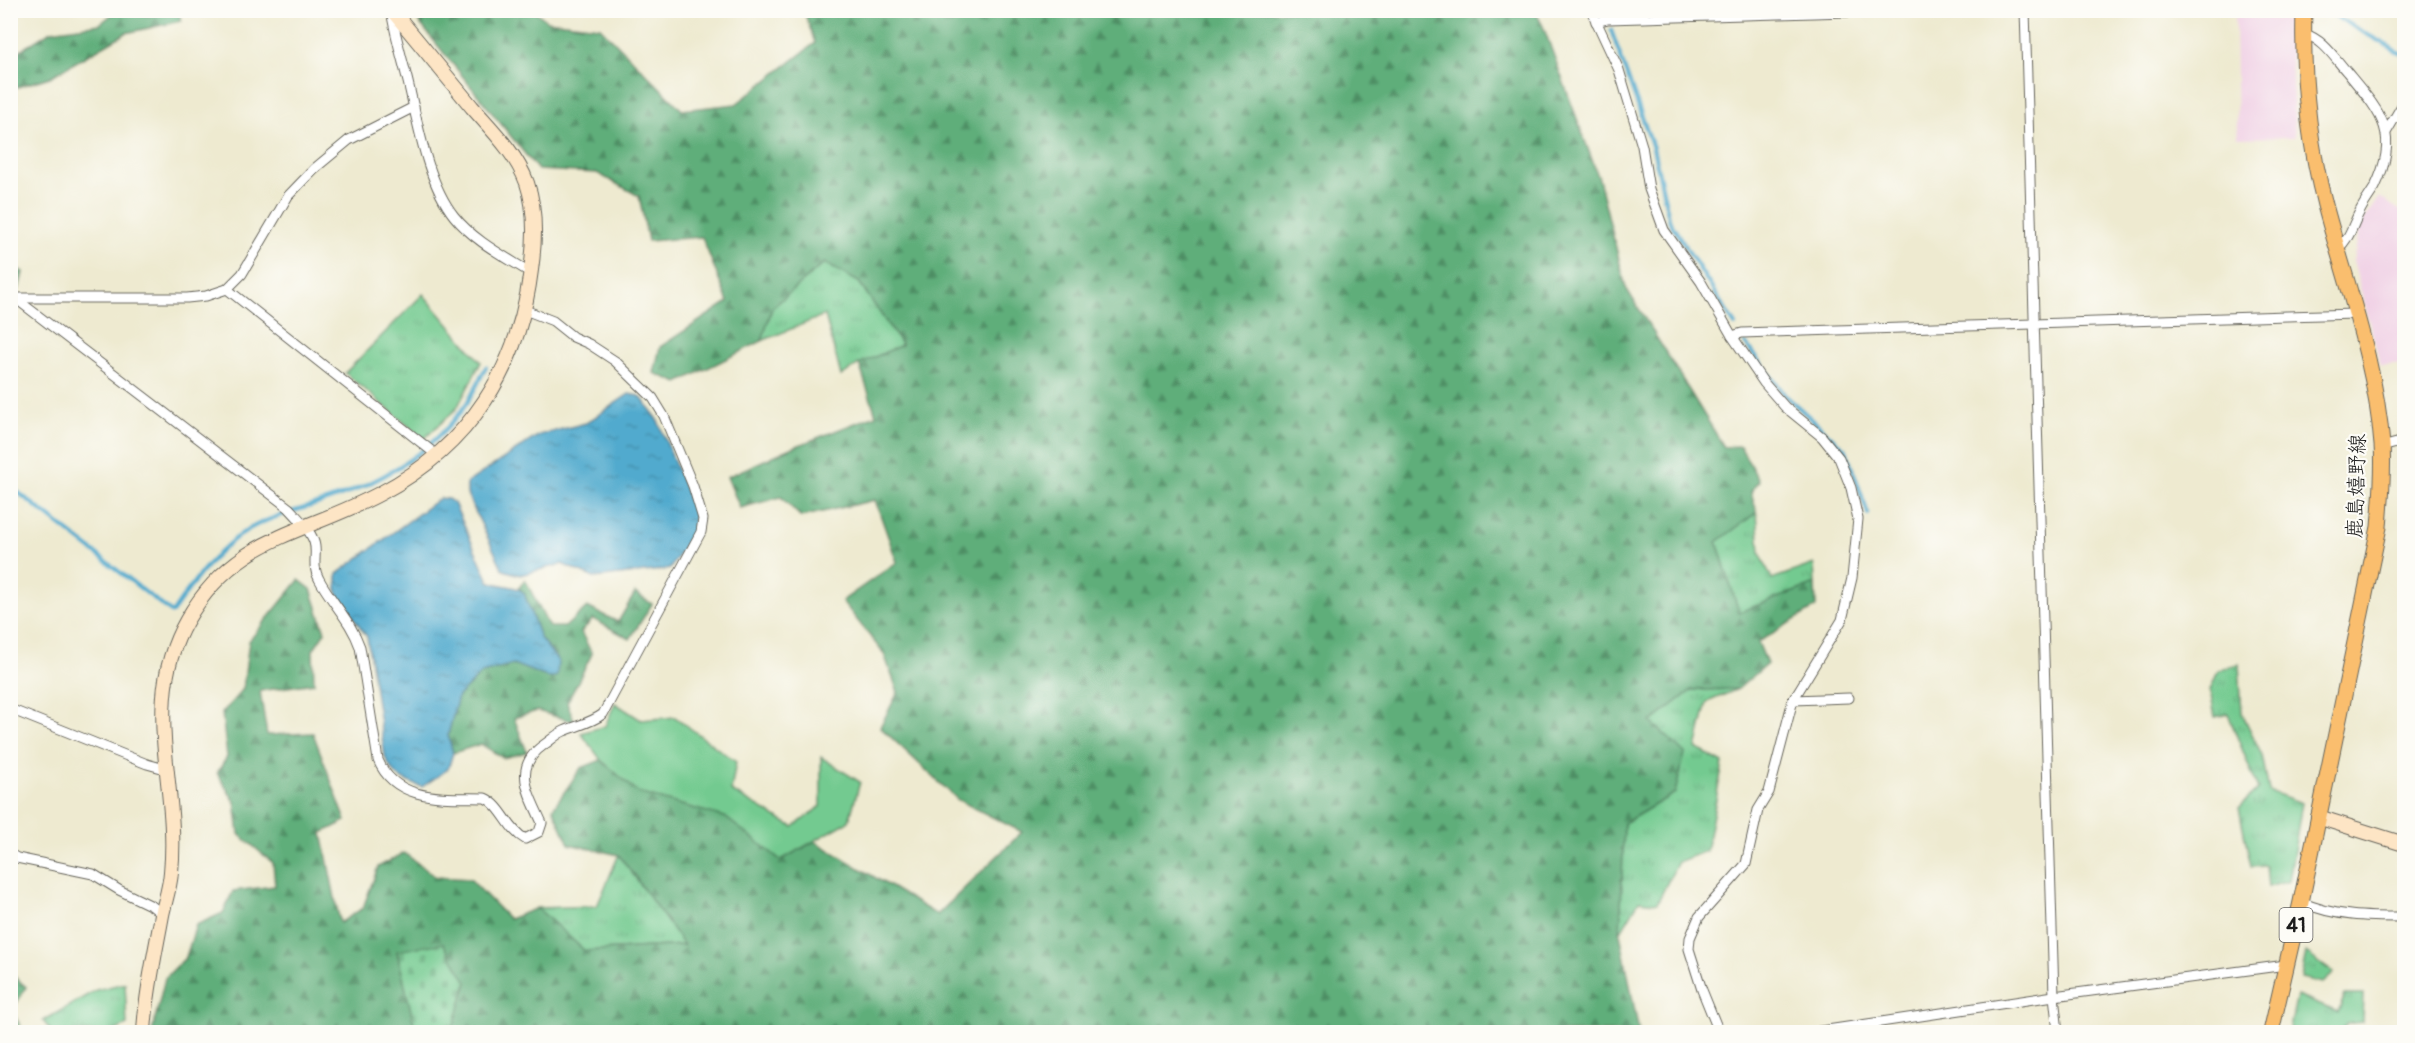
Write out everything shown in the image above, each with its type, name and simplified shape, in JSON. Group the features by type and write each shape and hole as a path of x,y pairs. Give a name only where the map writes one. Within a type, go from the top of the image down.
{"main road":[{"name":"鹿島嬉野線","path":"2271,1032 2301,902 2379,527 2382,447 2377,404 2366,352 2324,202 2306,91 2304,11"}],"street":[{"path":"392,10 394,29 414,107 441,197 455,217 481,242 531,273"},
{"path":"144,1032 145,1009 171,872 171,822 165,769 164,690 168,662 188,618 212,585 240,557 270,540 358,505 397,484 438,456 476,414 493,387 509,360 525,310 531,273 533,216 527,184 513,155 392,10"},
{"path":"1591,10 1619,70 1642,146 1649,189 1664,230 1701,282 1732,336 1764,383 1785,407 1822,437 1839,458 1851,488 1858,519 1852,578 1842,620 1793,700 1769,792 1758,810 1746,864 1699,917 1690,938 1689,949 1695,970 1719,1032"},
{"path":"1596,22 1608,19 1715,13 1916,10"},
{"path":"2025,10 2054,996 2058,1032"},
{"path":"2264,10 2304,11"},
{"path":"2303,33 2318,38 2376,107 2387,131 2388,148 2375,186 2359,212 2350,238 2337,250"},
{"path":"2387,131 2404,102"},
{"path":"13,298 187,298 206,296 227,289 242,274 288,196 314,169 349,140 414,107"},
{"path":"227,289 438,456"},
{"path":"13,298 289,508 304,526 315,542 313,561 318,577 355,632 360,647 378,760 384,774 395,784 424,796 485,798 494,802 516,834 525,839 539,832 542,823 526,786 525,771 533,753 563,732 593,721 603,714 701,532 703,519 693,486 664,416 653,398 615,361 589,344 573,338 553,321 525,310"},
{"path":"1732,336 1742,333 2355,315"},
{"path":"2382,447 2404,441"},
{"path":"1793,700 1849,698"},
{"path":"10,709 147,764 165,769"},
{"path":"2318,817 2404,844"},
{"path":"10,854 17,858 93,874 152,906 162,914"},
{"path":"2301,902 2322,911 2358,916 2404,917"},
{"path":"1814,1032 2054,996 2286,965"}],"shaded area":[{"path":"2235,16 2289,20 2295,137 2237,138"},
{"path":"2379,197 2404,213 2404,364 2381,366 2353,261 2361,224"}],"green space":[{"path":"116,11 130,11 149,16 162,11 179,11 181,21 126,33 50,77 11,89 11,53 13,55 51,31 100,24"},
{"path":"410,11 535,11 547,21 600,27 682,110 736,104 815,43 804,11 1535,11 1543,26 1599,179 1626,288 1724,447 1740,446 1759,481 1751,492 1757,512 1717,542 1739,612 1815,584 1816,607 1758,642 1767,664 1738,689 1692,690 1651,722 1685,753 1675,793 1624,823 1620,933 1639,1032 452,1032 467,982 397,952 416,1032 152,1032 165,978 186,957 196,925 223,913 233,891 275,886 273,863 239,834 235,802 217,773 227,757 222,713 243,689 249,641 299,580 311,589 325,632 313,650 314,683 260,691 267,735 313,733 346,821 322,833 340,923 363,908 378,867 404,853 436,877 470,879 509,919 537,908 585,951 684,945 619,855 569,844 553,808 581,768 601,760 639,793 725,817 781,860 815,841 937,915 1022,832 958,800 880,727 898,692 884,654 842,601 897,562 875,500 801,517 781,497 740,508 727,477 789,449 876,415 859,364 902,345 859,282 824,263 772,308 762,341 678,383 654,373 660,347 728,302 702,237 648,241 639,196 597,173 538,170"},
{"path":"824,263 859,282 902,345 859,364 841,376 825,315 762,341 772,308"},
{"path":"11,265 23,272 19,289 11,288"},
{"path":"423,294 481,362 457,408 424,439 345,373"},
{"path":"1757,512 1760,553 1772,579 1814,564 1815,584 1739,613 1717,542"},
{"path":"525,579 549,627 565,627 587,607 618,622 635,593 652,604 630,639 593,619 581,632 592,654 567,703 575,722 537,711 514,718 527,752 503,758 481,744 453,753 448,735 458,696 482,673 513,664 550,678 558,661 540,638 524,593 519,588"},
{"path":"2239,664 2242,713 2262,755 2269,791 2302,803 2289,881 2268,887 2266,866 2251,867 2239,808 2258,789 2228,714 2215,717 2210,690 2218,671"},
{"path":"1738,689 1707,702 1696,748 1723,763 1706,851 1678,862 1657,903 1639,901 1620,933 1624,823 1675,793 1651,722 1692,690"},
{"path":"615,703 641,720 675,717 736,762 731,791 793,827 821,806 821,757 860,782 849,821 781,860 725,817 639,793 601,760 581,733 605,726"},
{"path":"619,854 684,945 585,951 537,908 597,906"},
{"path":"443,943 467,982 452,1032 416,1032 397,951"},
{"path":"2306,953 2334,973 2323,983 2301,978"},
{"path":"10,973 26,987 12,1011 24,1032 11,1032"},
{"path":"125,983 127,1025 113,1032 52,1032 43,1021 96,990"},
{"path":"2345,995 2363,995 2362,1022 2346,1024 2343,1032 2295,1032 2290,1028 2297,996 2338,1012"}],"water":[{"path":"629,394 640,396 657,418 694,512 694,530 670,569 594,578 562,564 520,575 503,570 467,494 467,483 539,435 586,423"},
{"path":"440,498 454,503 489,581 516,588 524,593 540,638 558,661 557,676 550,678 513,664 482,673 458,696 448,735 453,753 448,769 422,787 399,777 385,757 367,637 337,593 337,574"}],"waterway":[{"path":"2327,12 2404,55"},
{"path":"1611,30 1653,148 1670,222 1735,325"},
{"path":"1745,343 1786,396 1846,450 1868,514"},
{"path":"10,486 172,613 210,563 227,545 247,530 268,520 364,486 384,476 420,452 452,423 464,407 486,367"}]}
